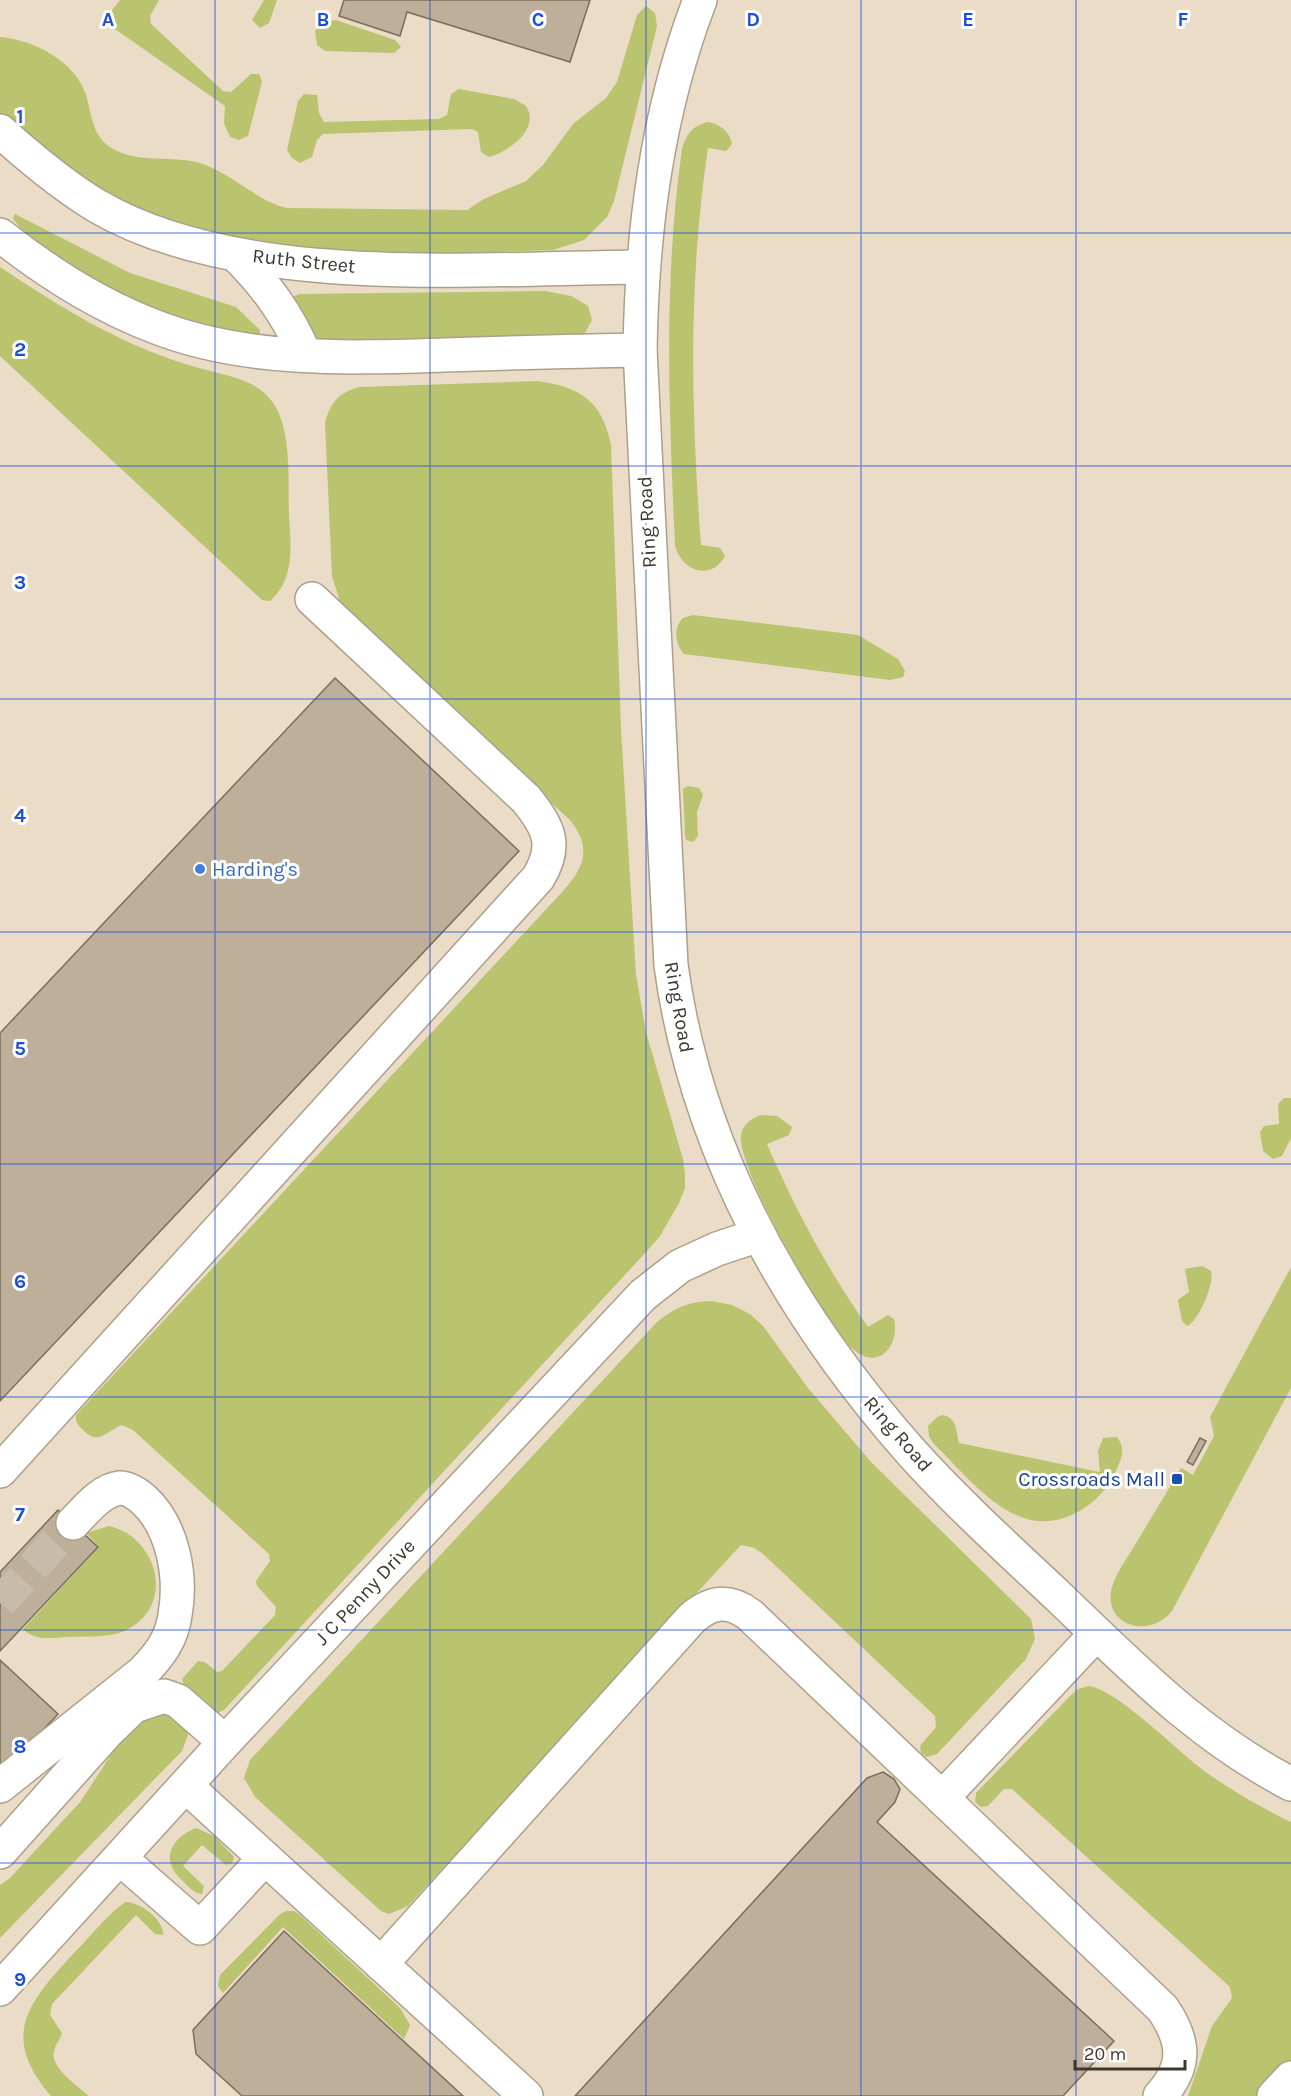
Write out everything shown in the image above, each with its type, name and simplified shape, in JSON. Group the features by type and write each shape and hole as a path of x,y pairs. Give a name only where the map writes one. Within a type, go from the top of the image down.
{"street":[{"name":"Ring Road","path":"700,0 680,58 661,134 642,267 640,350 671,965 682,1031 699,1099 728,1172 759,1235 809,1320 879,1415 954,1497 1096,1634 1198,1726 1241,1756 1291,1784"},
{"name":"Ruth Street","path":"6,149 98,206 147,229 194,245 236,255 323,266 381,268 642,267"},
{"path":"0,235 72,287 157,328 253,352 388,357 640,350"},
{"path":"236,255 278,302 292,325 305,355"},
{"path":"0,1471 538,878 547,865 550,848 548,831 526,799 312,599"},
{"name":"J C Penny Drive","path":"0,1989 121,1859 225,1742 643,1295 680,1266 717,1249 759,1235"},
{"path":"0,1786 157,1659 168,1641 175,1616 177,1587 170,1545 162,1522 136,1493 121,1488 109,1492 94,1501 73,1523"},
{"path":"381,1964 692,1618 703,1608 716,1603 729,1603 750,1615 1163,2009 1175,2027 1181,2047 1179,2068 1160,2096"},
{"path":"942,1798 1096,1634"},
{"path":"0,1852 108,1731 134,1706 164,1696 178,1701 225,1742"},
{"path":"186,1785 526,2096"},
{"path":"121,1859 200,1928 265,1858"},
{"path":"1274,2096 1291,2078"}],"green space":[{"path":"120,0 159,0 150,16 151,24 223,91 231,92 251,74 259,74 262,82 248,136 239,140 230,137 224,123 225,106 115,29 109,14"},
{"path":"264,0 277,0 269,23 260,28 252,20"},
{"path":"646,6 655,13 657,26 614,201 607,217 584,240 553,250 382,256 269,249 160,218 94,188 37,148 0,114 0,37 39,48 63,62 81,83 96,131 104,142 121,152 144,158 192,161 203,164 225,174 265,199 287,208 467,210 484,199 526,181 543,165 573,124 606,98 617,82 637,15"},
{"path":"336,20 395,40 401,47 394,53 325,51 317,45 315,31 323,22"},
{"path":"459,89 514,99 526,106 530,120 524,134 504,151 489,157 481,152 478,132 472,129 323,134 317,140 312,157 300,163 292,158 287,150 298,101 304,94 317,95 319,113 324,122 439,119 447,115 451,94"},
{"path":"708,122 724,129 732,144 726,151 708,148 697,247 693,346 695,445 701,545 720,548 725,556 713,569 705,571 690,567 684,562 675,545 669,347 672,249 682,149 691,131 698,125"},
{"path":"15,214 130,273 236,307 260,330 259,337 192,324 135,301 74,269 48,251 27,234 13,218"},
{"path":"0,267 97,327 175,361 242,380 260,389 274,404 280,415 286,443 289,473 290,562 284,583 270,601 262,600 0,356"},
{"path":"545,291 571,296 588,306 592,320 585,333 569,340 318,341 292,297 299,294"},
{"path":"537,381 566,387 587,399 602,417 611,445 621,729 636,975 646,1032 683,1159 685,1188 660,1236 646,1252 224,1710 216,1714 185,1688 182,1679 198,1661 205,1662 217,1672 222,1671 275,1615 276,1607 257,1586 256,1581 270,1561 269,1554 133,1430 122,1425 103,1436 95,1437 79,1426 76,1415 564,890 581,864 583,847 581,839 570,820 366,633 341,605 332,576 325,423 336,399 360,387"},
{"path":"693,615 858,635 898,659 905,671 903,677 890,680 684,654 677,641 678,626 683,618"},
{"path":"688,786 699,788 703,795 697,812 698,836 693,842 686,840 685,835 683,789"},
{"path":"1284,1098 1291,1098 1291,1138 1282,1156 1273,1159 1263,1151 1260,1132 1264,1126 1279,1124 1278,1104"},
{"path":"761,1115 777,1116 792,1127 789,1135 767,1144 813,1238 853,1305 868,1327 888,1315 894,1319 894,1338 891,1346 879,1356 872,1358 863,1356 841,1336 806,1282 768,1213 744,1155 741,1137 747,1123"},
{"path":"1202,1266 1211,1271 1212,1277 1208,1293 1196,1317 1187,1326 1182,1321 1178,1300 1189,1292 1185,1269"},
{"path":"1291,1267 1291,1388 1172,1611 1162,1620 1151,1625 1128,1624 1119,1618 1113,1609 1111,1598 1113,1584 1181,1468 1193,1475 1214,1436 1210,1417"},
{"path":"711,1301 732,1305 750,1314 763,1326 808,1388 871,1462 1031,1619 1035,1639 1026,1659 937,1754 927,1757 921,1753 920,1746 936,1727 935,1716 762,1553 754,1548 741,1545 408,1906 389,1914 381,1911 255,1797 244,1778 250,1760 656,1323 681,1307"},
{"path":"943,1415 953,1422 959,1443 1100,1472 1098,1451 1103,1438 1117,1437 1122,1449 1121,1457 1109,1483 1089,1504 1064,1518 1035,1521 1009,1511 985,1494 933,1443 929,1436 928,1426 937,1417"},
{"path":"109,1526 126,1533 140,1545 150,1559 155,1575 156,1592 150,1608 139,1622 115,1634 49,1638 28,1633 23,1629 99,1547 86,1533"},
{"path":"1089,1686 1101,1690 1132,1710 1217,1780 1291,1822 1291,2074 1270,2096 1188,2096 1212,2026 1232,1998 1230,1987 1012,1789 1004,1789 988,1806 981,1807 975,1802 976,1793 1070,1696 1078,1689"},
{"path":"160,1706 189,1732 182,1751 0,1938 0,1885 10,1878 81,1801 127,1730"},
{"path":"196,1828 214,1836 234,1857 232,1863 226,1865 202,1845 183,1866 204,1886 202,1894 191,1889 176,1873 170,1858 174,1844 179,1838"},
{"path":"125,1902 150,1912 160,1923 163,1935 155,1934 136,1915 52,2004 50,2015 62,2033 54,2051 56,2064 89,2096 51,2096 35,2075 26,2056 23,2038 32,2005 57,1972 105,1920"},
{"path":"294,1911 301,1916 400,2008 410,2025 404,2039 283,1927 223,1993 218,1986 220,1975 280,1914"}],"building":[{"path":"344,0 590,0 570,62 407,12 400,36 339,16"},
{"path":"335,678 519,851 0,1401 0,1033"},
{"path":"1200,1438 1206,1441 1193,1465 1187,1462"},
{"path":"58,1510 98,1547 0,1651 0,1572"},
{"path":"0,1660 58,1714 0,1776"},
{"path":"883,1772 894,1779 900,1789 895,1802 877,1822 1114,2041 1063,2096 575,2096 867,1778"},
{"path":"284,1931 463,2096 242,2096 196,2054 193,2030"}],"tunnel":[{"path":"0,1603 73,1523"}],"place":[{"name":"Harding's","path":"200,869"},
{"name":"Crossroads Mall","path":"1177,1479"}]}
